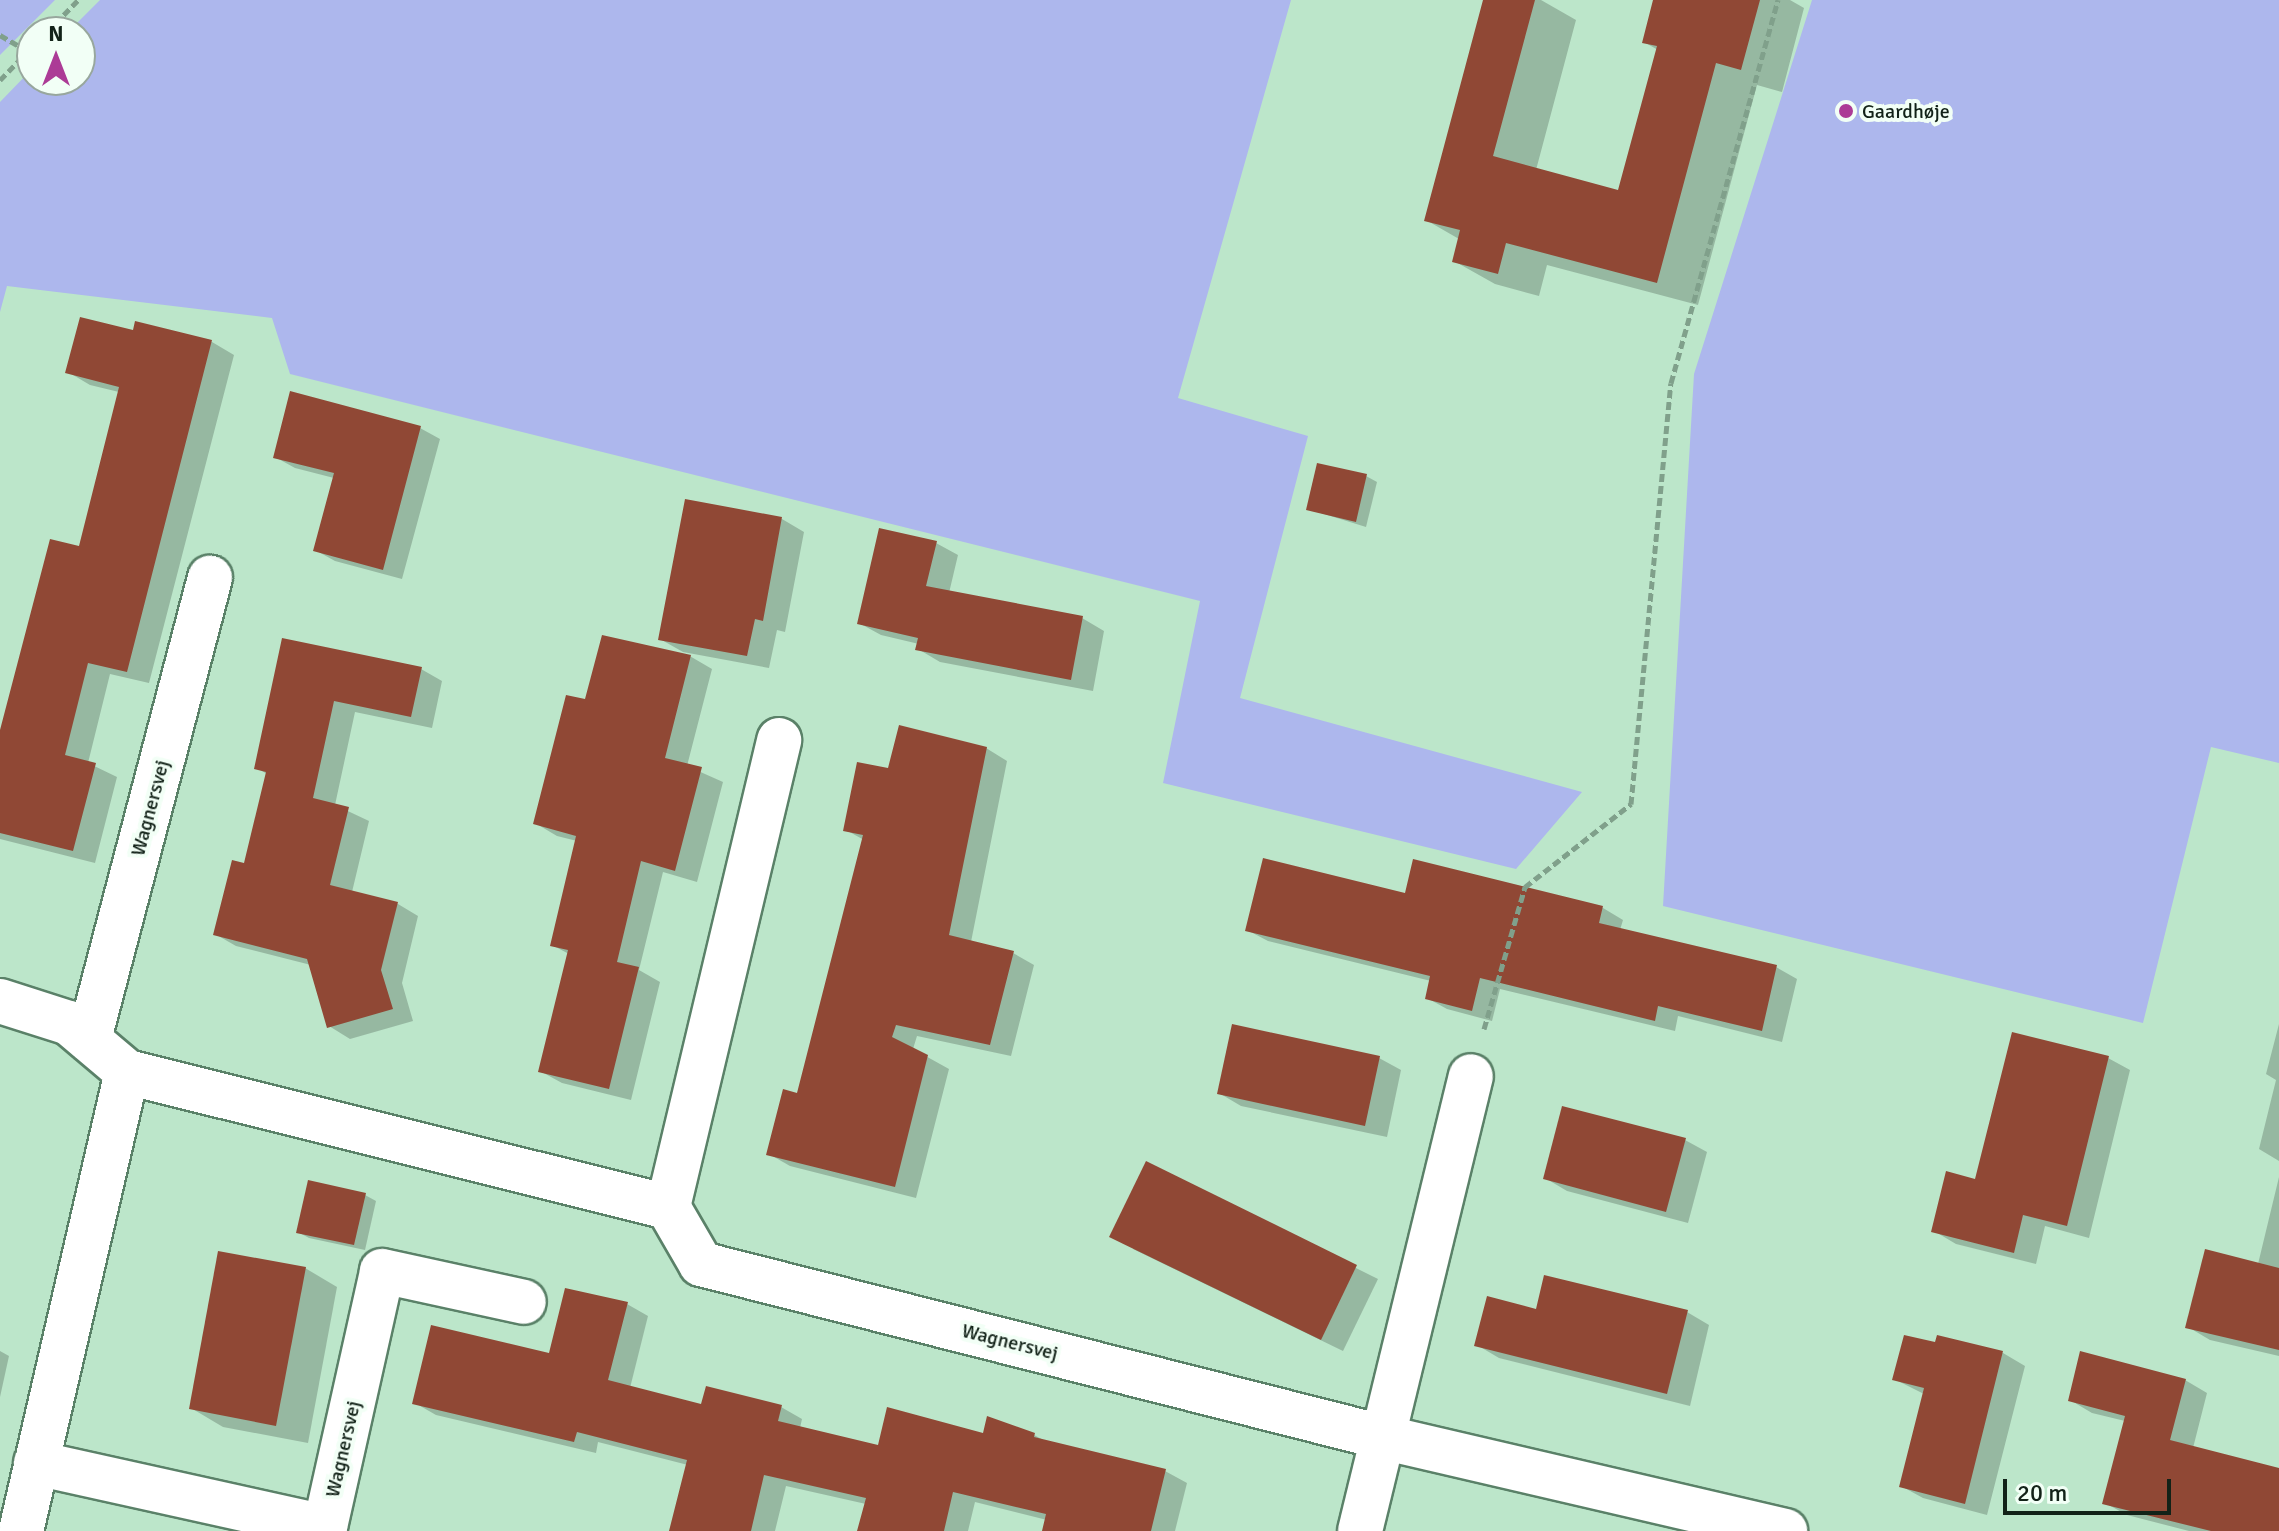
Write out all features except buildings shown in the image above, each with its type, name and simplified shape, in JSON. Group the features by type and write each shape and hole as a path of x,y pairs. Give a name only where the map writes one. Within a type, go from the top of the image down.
{"street":[{"name":"Wagnersvej","path":"79,1031 210,578"},
{"path":"0,1001 79,1031 127,1072 668,1207 779,740"},
{"path":"21,1531 127,1072"},
{"path":"1360,1531 1471,1076"},
{"name":"Wagnersvej","path":"668,1207 701,1264 1382,1437 1785,1531"},
{"name":"Wagnersvej","path":"36,1463 325,1527 382,1271 524,1302"}],"path":[{"path":"62,16 78,0"},
{"path":"1471,1076 1525,887 1631,804 1671,383 1778,0"},
{"path":"0,80 16,63"}],"shaded area":[{"path":"0,0 55,0 39,16 16,16 16,39 0,55"},
{"path":"100,0 1291,0 1178,398 1308,436 1240,698 1582,792 1516,869 1163,783 1200,601 290,374 272,318 7,286 0,312 0,102 16,86 16,96 96,96 96,16 84,16"},
{"path":"1812,0 2279,0 2279,763 2211,747 2143,1023 1663,906 1694,374"}],"place":[{"name":"Gaardhøje","path":"1846,111"}]}
